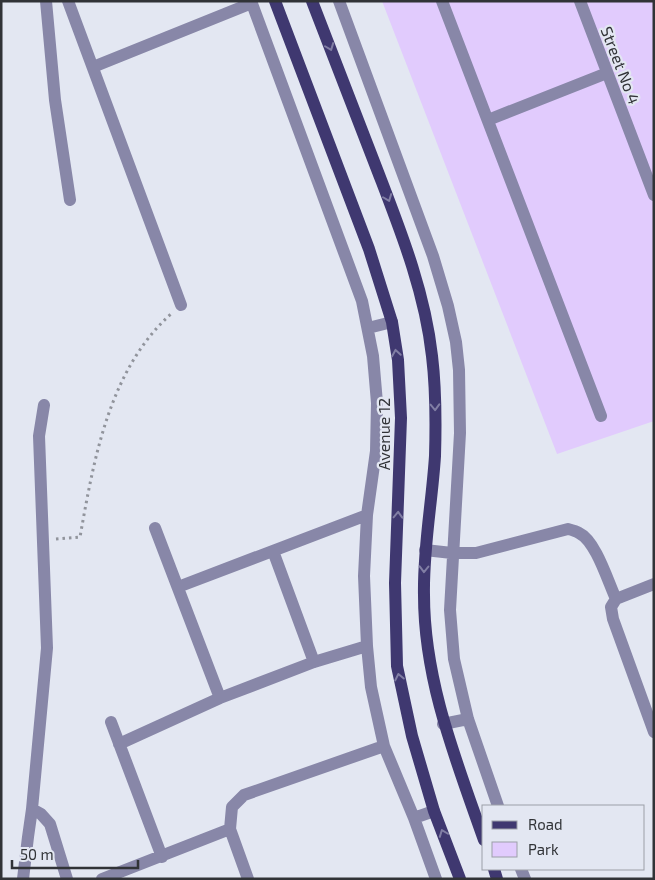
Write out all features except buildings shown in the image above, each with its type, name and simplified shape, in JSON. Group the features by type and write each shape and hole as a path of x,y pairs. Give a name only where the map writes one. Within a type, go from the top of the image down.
{"main road":[{"name":"Avenue 12","path":"275,1 369,249 392,322 398,360 401,418 395,583 397,666 412,736 434,811 460,879"},
{"path":"312,1 399,228 415,275 425,314 432,355 436,420 425,550 424,598 426,629 431,669 443,724 482,834"}],"street":[{"path":"46,1 55,100 70,200"},
{"path":"68,1 181,305"},
{"path":"339,1 433,256 448,306 456,342 459,370 460,433 450,610 454,659 468,719 498,805"},
{"path":"442,1 601,416"},
{"name":"Street No 4","path":"580,1 654,195"},
{"path":"93,67 252,2 362,301 368,328 373,356 377,403 376,451 367,515 364,576 371,687 384,746 414,818 436,879"},
{"path":"488,120 607,72"},
{"path":"368,328 392,322"},
{"path":"23,879 32,810 47,648 40,436 44,405"},
{"path":"178,588 367,515"},
{"path":"155,528 220,698"},
{"path":"425,550 476,553 568,529 580,533 588,540 616,599"},
{"path":"273,551 314,662"},
{"path":"654,584 616,599 611,607 613,620 654,732"},
{"path":"119,744 220,698 314,662 367,646"},
{"path":"443,724 468,719"},
{"path":"111,722 162,857"},
{"path":"248,879 230,829 232,807 244,795 384,746"},
{"path":"32,810 42,814 50,824 67,879"},
{"path":"414,818 434,811"},
{"path":"102,879 230,829"}],"path":[{"path":"43,540 80,537 91,479 111,405 128,370 153,330 181,305"}],"green space":[{"path":"382,1 654,1 654,421 557,454"}]}
